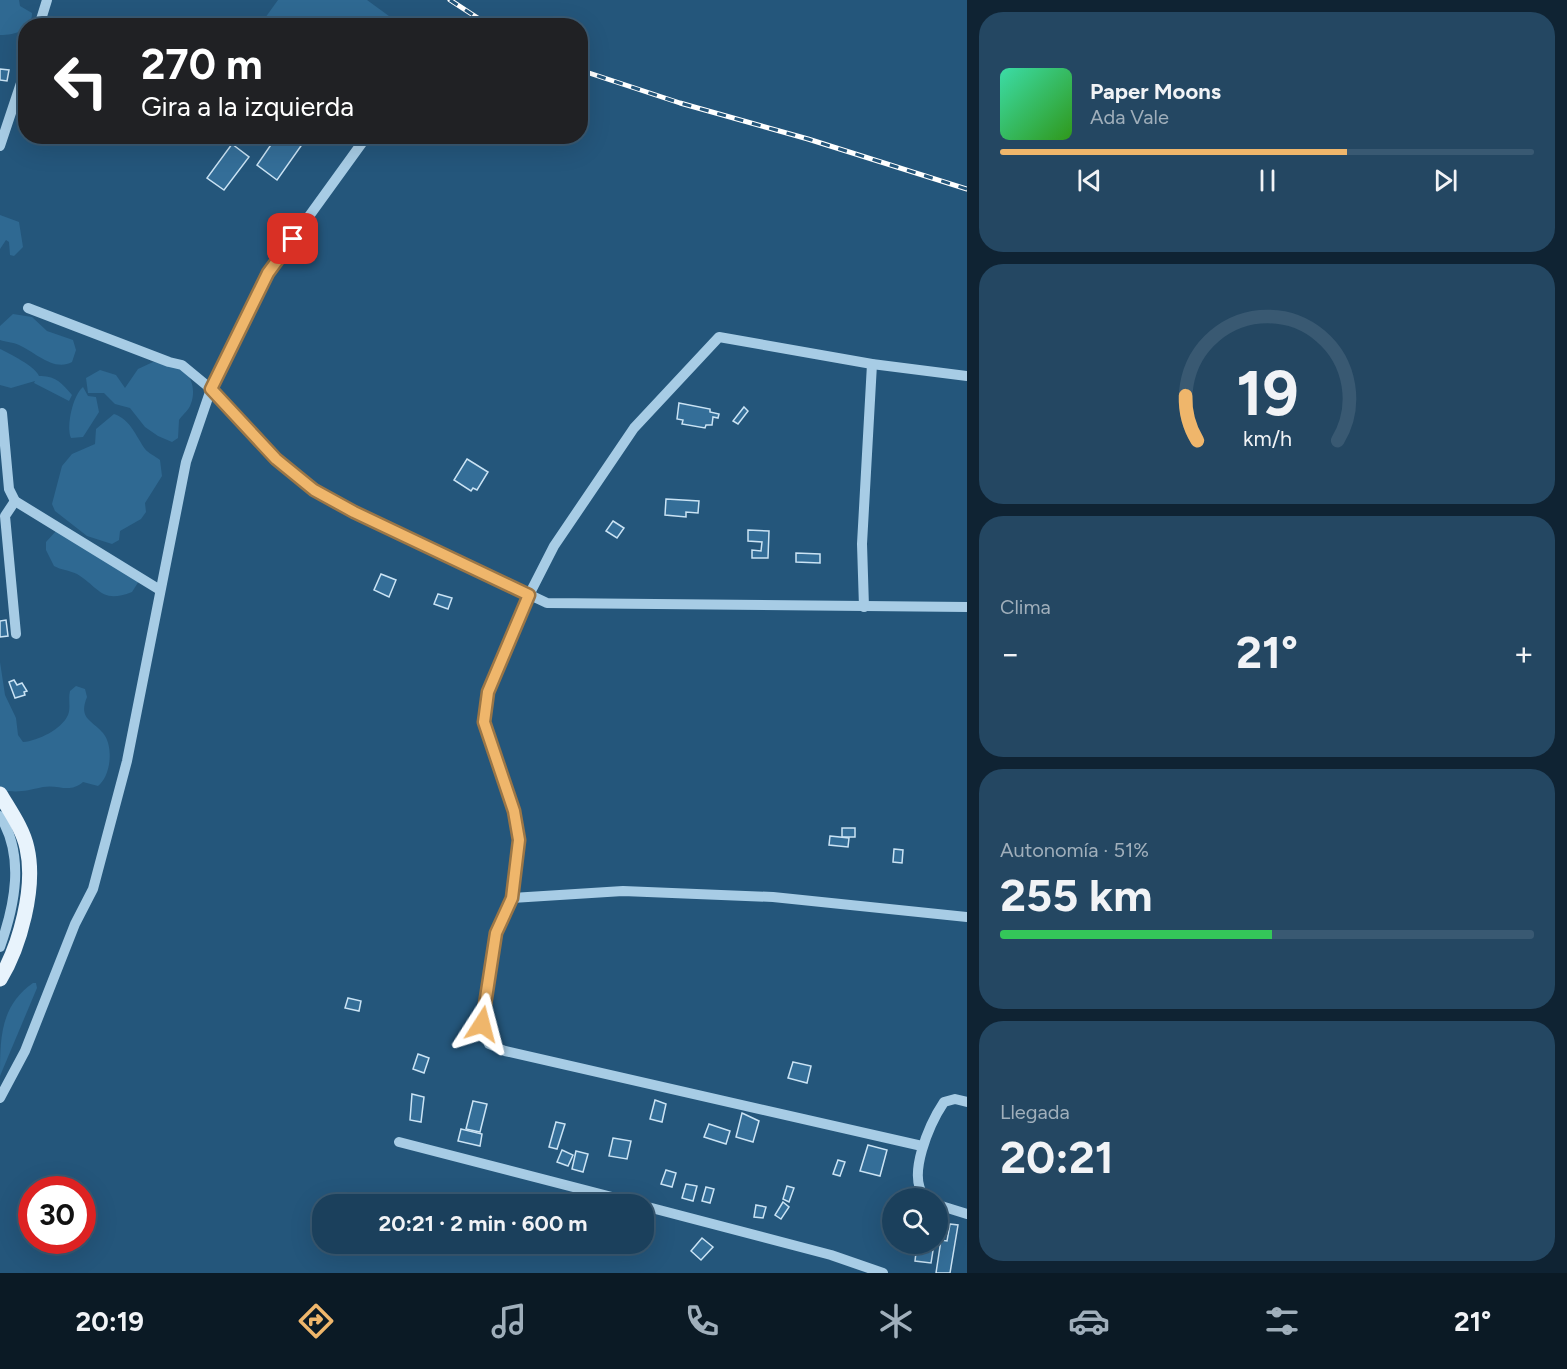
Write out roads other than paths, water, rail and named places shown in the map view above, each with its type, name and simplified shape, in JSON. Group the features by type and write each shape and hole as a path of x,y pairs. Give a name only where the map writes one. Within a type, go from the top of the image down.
{"main road":[{"path":"0,794 28,849 29,869 22,926 13,955 0,979"}],"street":[{"path":"41,18 47,0"},
{"path":"0,146 18,92"},
{"path":"0,1098 25,1051 75,924 93,889 127,761 186,462 211,389 268,273 361,144"},
{"path":"28,308 182,365 211,389 276,459 314,490 354,512 547,603 864,608 967,607"},
{"path":"922,1146 505,1051 489,1044 482,1024 496,933 512,898 519,840 514,811 484,722 488,692 529,595 554,546 634,428 719,337 872,364 967,376"},
{"path":"864,608 862,544 872,364"},
{"path":"2,413 9,489 15,501 160,590"},
{"path":"15,501 5,516 16,634"},
{"path":"0,816 11,840 16,867 9,917 0,947"},
{"path":"512,898 623,891 773,897 967,917"},
{"path":"920,1188 917,1183 922,1146 944,1102 955,1099 967,1102"},
{"path":"399,1142 600,1194"},
{"path":"948,1208 967,1214"},
{"path":"654,1209 831,1255 883,1273"}],"railway":[{"path":"450,0 478,18"},
{"path":"588,73 680,103 808,139 967,189"}]}
